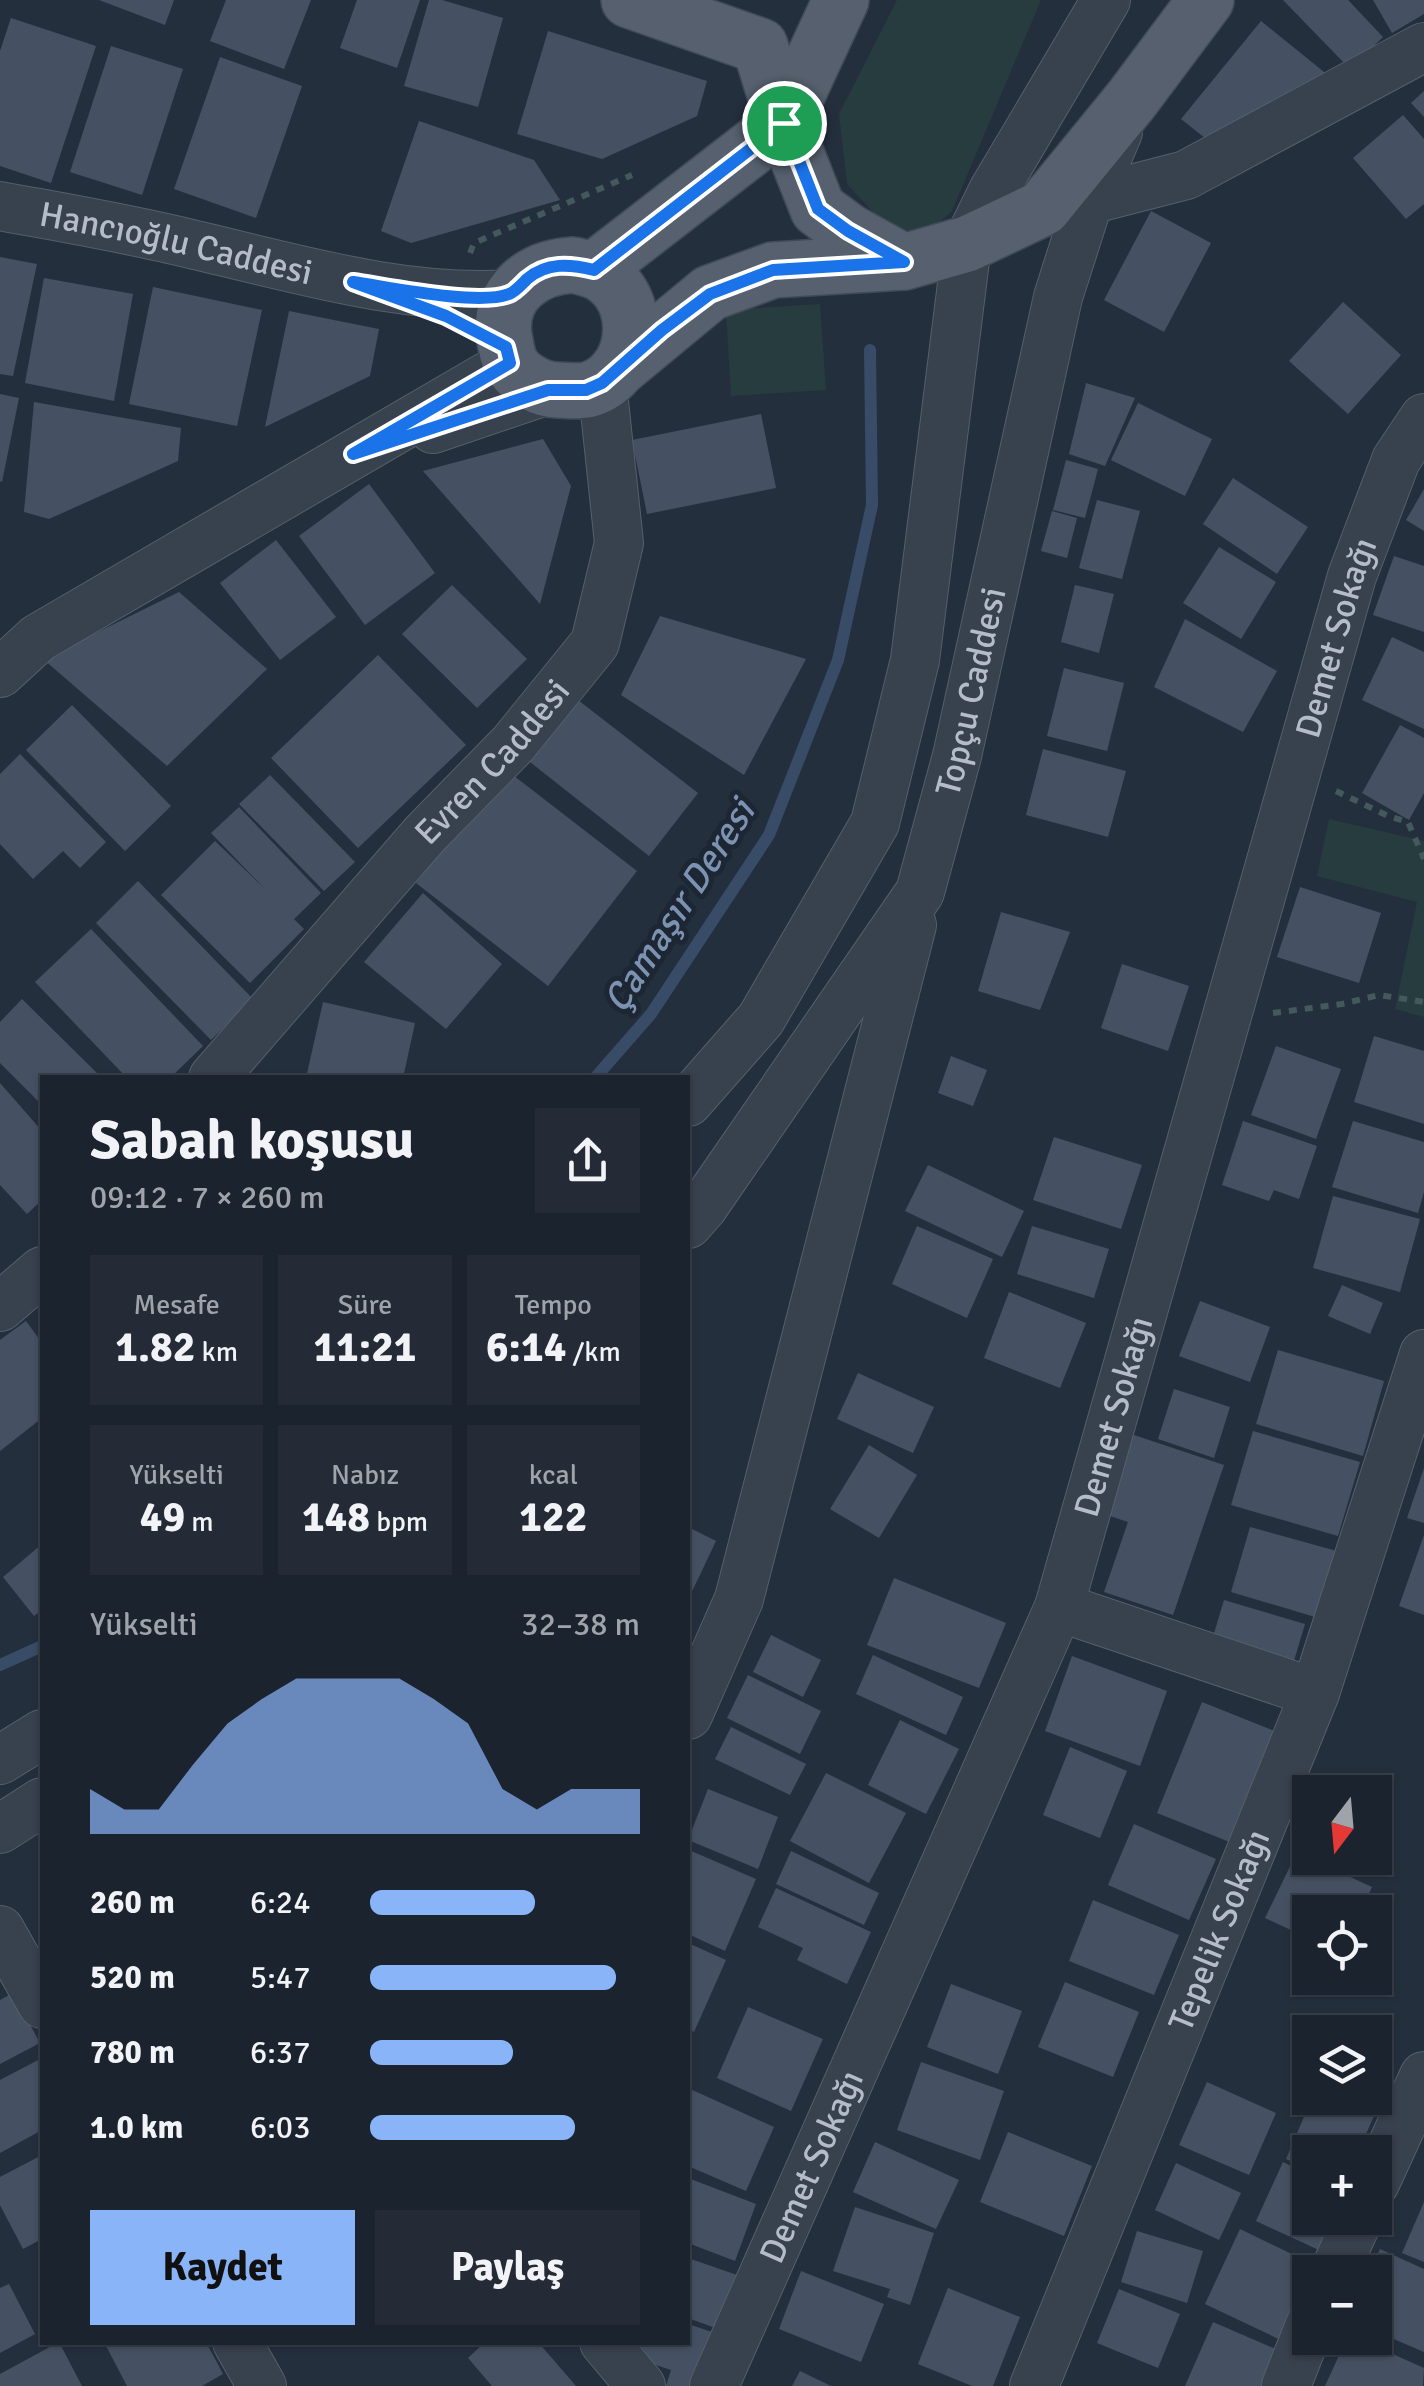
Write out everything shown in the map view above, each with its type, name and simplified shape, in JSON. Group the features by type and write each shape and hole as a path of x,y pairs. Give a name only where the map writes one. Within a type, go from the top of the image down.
{"main road":[{"path":"629,0 760,46 784,123 818,209 904,262"},
{"path":"594,270 784,123 841,0"},
{"path":"610,377 627,353 632,334 623,296 610,280 573,264 552,266 532,274 518,348 586,390 610,377 710,294 773,270 904,262 967,244 1043,208 1132,100 1206,0"}],"street":[{"name":"Topçu Caddesi","path":"690,1100 761,1019 874,823 915,660 967,244 993,191 1106,0"},
{"path":"1089,200 1186,175 1424,47"},
{"name":"Topçu Caddesi","path":"690,1222 920,892 956,756 1058,297 1089,200 1132,100"},
{"name":"Hancıoğlu Caddesi","path":"0,206 188,243 353,282 434,295 518,348"},
{"path":"0,674 38,638 353,454 518,348"},
{"name":"Evren Caddesi","path":"215,1075 425,834 513,744 596,643 619,542 610,377"},
{"name":"Demet Sokağı","path":"714,2386 1059,1607 1352,576 1396,460 1424,418"},
{"path":"690,1710 739,1599 920,892"},
{"path":"0,1307 40,1273"},
{"name":"Tepelik Sokağı","path":"1034,2386 1315,1693 1424,1354"},
{"path":"1059,1607 1315,1693"},
{"path":"0,1760 40,1735"},
{"path":"0,1829 40,1803"},
{"path":"0,1930 40,2000"},
{"path":"1392,2146 1424,2076"},
{"path":"239,2345 262,2386"},
{"path":"606,2345 640,2386"},
{"path":"1286,2386 1298,2355"}],"path":[{"path":"474,244 634,174"},
{"path":"1300,758 1340,794 1408,822 1424,858"},
{"path":"1223,1030 1274,1012 1379,995 1424,1002"}],"green space":[{"path":"897,0 1041,0 952,211 923,237 881,221 847,184 839,114"},
{"path":"820,304 826,390 731,396 726,310"},
{"path":"1329,819 1424,841 1424,1017 1395,1009 1417,902 1317,876"}],"building":[{"path":"99,0 174,0 165,25"},
{"path":"226,0 311,0 284,69 210,41"},
{"path":"357,0 420,0 397,68 340,48"},
{"path":"429,0 442,0 503,18 478,107 404,86"},
{"path":"1283,0 1348,0 1383,37 1350,69"},
{"path":"1373,0 1424,0 1424,14 1392,33"},
{"path":"11,18 96,46 51,183 0,166 0,51"},
{"path":"1261,21 1329,76 1215,146 1181,119"},
{"path":"548,31 707,81 697,116 602,159 517,134"},
{"path":"111,46 183,69 142,195 70,172"},
{"path":"220,57 302,86 256,218 174,189"},
{"path":"1424,91 1424,117 1411,103"},
{"path":"1403,115 1424,139 1424,204 1406,219 1353,158"},
{"path":"419,121 534,160 560,200 411,243 381,231"},
{"path":"1151,211 1211,243 1164,332 1104,300"},
{"path":"0,257 37,264 13,376 0,374"},
{"path":"44,278 133,294 114,401 25,383"},
{"path":"153,287 262,310 237,426 129,404"},
{"path":"1343,302 1401,355 1348,414 1289,361"},
{"path":"289,311 379,329 370,376 265,427"},
{"path":"1086,383 1135,398 1105,466 1069,454"},
{"path":"0,394 19,398 2,482 0,481"},
{"path":"34,402 181,428 178,461 49,519 24,512"},
{"path":"1138,403 1212,439 1185,496 1111,460"},
{"path":"761,414 776,488 647,514 632,440"},
{"path":"543,439 571,486 540,604 423,471"},
{"path":"1066,460 1098,469 1085,518 1053,510"},
{"path":"1233,478 1308,527 1277,574 1203,524"},
{"path":"369,484 435,573 365,625 299,536"},
{"path":"1424,489 1424,531 1406,520"},
{"path":"1097,500 1140,511 1122,579 1079,568"},
{"path":"1052,511 1077,518 1067,558 1041,551"},
{"path":"276,540 336,617 280,660 220,583"},
{"path":"1219,547 1276,582 1241,639 1183,603"},
{"path":"1394,556 1424,566 1424,632 1373,615"},
{"path":"452,585 527,659 477,708 402,634"},
{"path":"1075,585 1114,594 1099,653 1061,642"},
{"path":"179,592 267,669 167,766 43,659"},
{"path":"660,616 806,659 744,775 621,695"},
{"path":"1185,619 1277,671 1243,732 1154,687"},
{"path":"1392,637 1424,652 1424,729 1362,700"},
{"path":"378,655 466,745 358,848 271,758"},
{"path":"1064,668 1124,683 1107,751 1047,736"},
{"path":"578,700 698,793 649,856 530,762"},
{"path":"72,705 171,806 125,851 26,750"},
{"path":"1400,725 1424,738 1424,793 1409,820 1362,793"},
{"path":"1043,749 1126,771 1108,837 1026,815"},
{"path":"20,754 106,842 80,868 63,851 33,879 0,844 0,774"},
{"path":"505,769 637,871 548,986 416,883"},
{"path":"270,775 355,862 324,891 239,804"},
{"path":"239,807 321,893 294,919 304,929 250,983 161,895 215,841 264,888 211,833"},
{"path":"138,881 253,999 211,1040 96,923"},
{"path":"1300,887 1381,913 1359,983 1277,957"},
{"path":"423,893 502,964 446,1029 364,962"},
{"path":"1001,912 1070,932 1040,1010 978,991"},
{"path":"91,929 203,1046 173,1075 124,1075 35,982"},
{"path":"1122,964 1189,986 1168,1051 1101,1028"},
{"path":"22,999 99,1075 40,1075 40,1103 0,1063 0,1022"},
{"path":"323,1002 415,1023 404,1075 307,1075"},
{"path":"1374,1036 1424,1051 1424,1124 1354,1102"},
{"path":"1276,1046 1341,1069 1316,1139 1251,1115"},
{"path":"951,1056 987,1070 973,1106 938,1093"},
{"path":"0,1083 40,1129 40,1202 27,1214 0,1185"},
{"path":"1243,1121 1317,1146 1299,1199 1274,1190 1269,1201 1222,1185"},
{"path":"1353,1121 1424,1142 1424,1192 1418,1213 1332,1187"},
{"path":"1054,1137 1142,1165 1121,1229 1033,1200"},
{"path":"928,1165 1024,1211 1002,1257 905,1211"},
{"path":"1333,1196 1420,1219 1400,1292 1313,1268"},
{"path":"917,1226 993,1259 967,1318 892,1284"},
{"path":"1032,1226 1109,1249 1094,1298 1017,1274"},
{"path":"1342,1285 1383,1303 1370,1334 1328,1316"},
{"path":"1009,1292 1086,1323 1060,1388 984,1358"},
{"path":"1200,1301 1270,1327 1250,1382 1179,1356"},
{"path":"26,1321 40,1340 40,1420 0,1451 0,1340"},
{"path":"1278,1350 1384,1381 1363,1456 1256,1424"},
{"path":"858,1373 934,1407 913,1453 837,1419"},
{"path":"1174,1389 1230,1407 1214,1458 1158,1439"},
{"path":"1253,1431 1360,1462 1338,1536 1231,1505"},
{"path":"1131,1434 1224,1465 1173,1615 1104,1592 1128,1522 1104,1514"},
{"path":"869,1445 917,1475 879,1538 830,1509"},
{"path":"1424,1468 1424,1523 1407,1518"},
{"path":"1250,1527 1344,1553 1325,1620 1231,1592"},
{"path":"690,1528 716,1541 690,1596"},
{"path":"1424,1535 1424,1615 1399,1606"},
{"path":"40,1546 40,1612 34,1616 3,1577"},
{"path":"894,1578 1006,1623 979,1688 867,1645"},
{"path":"1224,1600 1305,1624 1290,1674 1209,1650"},
{"path":"771,1635 821,1660 803,1697 753,1672"},
{"path":"873,1655 963,1697 946,1735 856,1694"},
{"path":"1072,1656 1167,1691 1140,1766 1045,1731"},
{"path":"748,1675 821,1711 800,1754 727,1718"},
{"path":"1202,1702 1282,1734 1237,1845 1157,1813"},
{"path":"900,1720 959,1749 926,1814 868,1785"},
{"path":"731,1727 806,1764 790,1795 715,1759"},
{"path":"1070,1747 1127,1771 1100,1838 1043,1815"},
{"path":"826,1773 906,1813 869,1883 790,1841"},
{"path":"708,1789 778,1817 758,1869 690,1841"},
{"path":"1134,1824 1216,1859 1189,1920 1108,1885"},
{"path":"690,1850 756,1879 725,1951 690,1935"},
{"path":"791,1851 879,1893 864,1925 776,1884"},
{"path":"1292,1862 1292,1875 1346,1875 1372,1887 1368,1895 1292,1895 1292,1931 1265,1918"},
{"path":"776,1888 871,1932 847,1984 797,1960 803,1948 758,1927"},
{"path":"1093,1900 1179,1935 1154,1995 1069,1961"},
{"path":"690,1944 726,1960 694,2032 690,2030"},
{"path":"1065,1982 1139,2012 1113,2077 1038,2047"},
{"path":"951,1984 1022,2011 998,2074 927,2047"},
{"path":"13,1993 40,2043 0,2064 0,2000"},
{"path":"748,2007 823,2039 791,2111 717,2078"},
{"path":"40,2059 40,2131 0,2153 0,2080"},
{"path":"921,2062 1004,2091 980,2160 897,2130"},
{"path":"1207,2082 1276,2113 1249,2175 1179,2145"},
{"path":"690,2089 774,2127 746,2191 690,2167"},
{"path":"1305,2115 1374,2116 1366,2135 1296,2135"},
{"path":"1008,2132 1092,2166 1064,2236 980,2202"},
{"path":"875,2142 959,2180 936,2229 853,2192"},
{"path":"40,2156 40,2240 23,2249 0,2205 0,2177"},
{"path":"1283,2162 1292,2166 1292,2235 1344,2235 1335,2255 1330,2255 1256,2221"},
{"path":"1176,2163 1241,2193 1219,2240 1155,2210"},
{"path":"690,2179 756,2204 735,2261 690,2244"},
{"path":"1424,2202 1424,2262 1402,2253"},
{"path":"855,2207 934,2233 910,2305 887,2297 890,2289 833,2271"},
{"path":"1240,2229 1294,2255 1292,2333 1287,2343 1205,2304"},
{"path":"1137,2231 1203,2251 1187,2303 1121,2282"},
{"path":"1380,2249 1424,2269 1424,2352 1392,2338 1392,2255 1377,2255"},
{"path":"690,2259 737,2275 718,2329 690,2319"},
{"path":"801,2271 884,2304 861,2362 779,2329"},
{"path":"9,2284 35,2334 0,2353 0,2288"},
{"path":"948,2288 1020,2317 993,2386 972,2386 918,2364"},
{"path":"1119,2289 1180,2314 1158,2368 1097,2343"},
{"path":"1213,2322 1278,2350 1262,2386 1185,2386"},
{"path":"690,2325 718,2334 702,2386 666,2386 671,2370 632,2357 635,2345 690,2345"},
{"path":"53,2345 61,2345 82,2386 0,2386 0,2374"},
{"path":"106,2345 208,2345 223,2374 202,2386 127,2386"},
{"path":"482,2345 541,2345 576,2386 492,2386 468,2358"},
{"path":"1392,2354 1424,2368 1423,2386 1325,2386 1339,2355"},
{"path":"800,2371 831,2386 792,2386"}],"waterway":[{"name":"Çamaşır Deresi","path":"598,1075 651,1014 769,835 838,660 872,505 870,350"},
{"name":"Çamaşır Deresi","path":"0,1665 40,1647"}],"route":[{"path":"784,123 818,209 904,262 773,270 710,294 602,383 586,390 548,390 353,454 510,363 506,347 446,316 353,282 434,295 474,296 510,294 532,274 552,266 573,264 594,270 784,123"}]}
